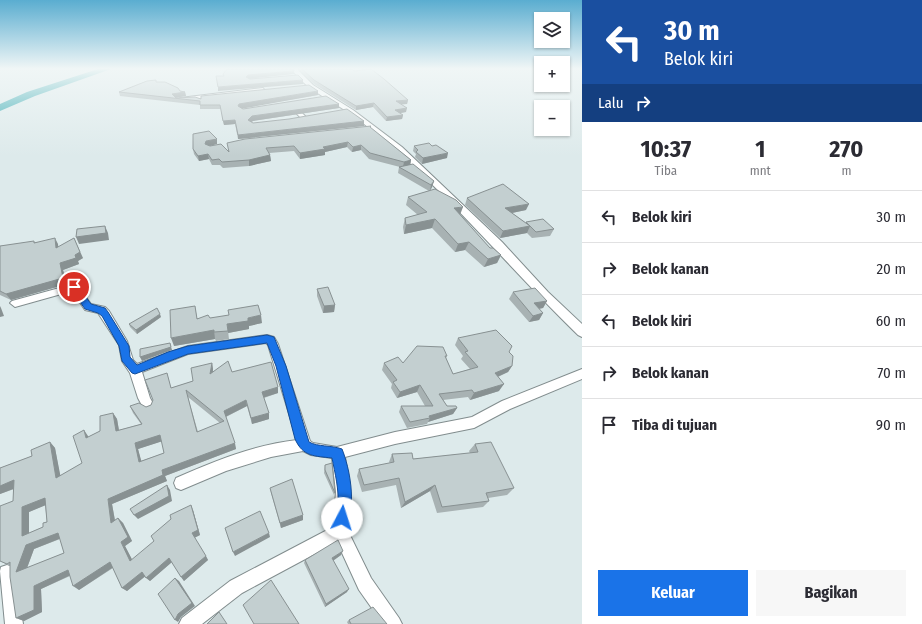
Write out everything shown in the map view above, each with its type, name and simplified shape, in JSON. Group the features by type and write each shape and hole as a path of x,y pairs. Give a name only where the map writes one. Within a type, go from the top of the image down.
{"street":[{"path":"177,99 186,98"},
{"path":"316,99 321,98"},
{"path":"330,98 374,128 450,197 498,244 544,295 582,332"},
{"path":"283,105 297,102"},
{"path":"290,104 307,117 296,119"},
{"path":"338,112 349,110"},
{"path":"359,129 374,128"},
{"path":"15,304 74,287 88,307 101,310 105,314 124,346 126,358 135,370 141,383 144,400 149,407"},
{"path":"135,370 172,354 188,350 267,339 270,340 281,366 301,439 305,446 311,449 337,453 394,438 474,422 506,405 582,374"},
{"path":"181,483 231,461 257,452 305,446"},
{"path":"337,453 345,505 340,532 365,584 393,624"},
{"path":"188,624 236,587 340,532"},
{"path":"7,573 14,624"}],"building":[{"path":"174,98 275,98 239,104 238,106 243,109 312,98 329,98 339,104 252,116 248,120 253,123 289,119 347,109 364,121 238,135 235,120 223,121 220,105 200,105 200,101"},
{"path":"343,98 406,98 408,100 396,101 407,108 395,110 403,115 387,117 374,103 356,106"},
{"path":"371,126 370,127 411,160 404,162 370,153 361,145 353,147 348,142 323,147 325,149 300,153 294,146 266,148 270,155 249,160 222,162 219,159 212,160 208,154 198,156 193,149 193,134 209,131 217,139 206,141 205,144 210,146 221,144 229,152 227,143 245,139"},
{"path":"429,143 432,146 436,145 448,153 423,158 416,152 418,150 414,146"},
{"path":"413,164 434,181 431,185 399,167"},
{"path":"503,184 529,204 505,208 530,226 503,231 467,198"},
{"path":"435,189 456,200 463,207 454,208 490,248 493,248 501,255 488,259 469,242 458,244 435,219 406,225 405,218 427,212 408,197"},
{"path":"543,219 554,229 536,232 526,222"},
{"path":"105,226 106,233 76,237 77,229"},
{"path":"55,238 56,248 74,238 80,252 75,255 76,258 60,263 63,278 6,294 0,291 0,246 34,241 34,243"},
{"path":"328,287 335,305 324,306 317,289"},
{"path":"535,288 547,301 534,303 543,313 533,316 513,292"},
{"path":"258,305 261,315 248,318 248,321 227,324 228,331 214,332 214,330 171,338 170,310 195,306 197,319 208,315 210,318 229,315 228,310"},
{"path":"157,308 160,314 136,330 129,324"},
{"path":"496,330 512,346 509,352 513,356 512,366 495,373 504,384 474,393 472,390 439,394 447,406 456,406 457,408 429,416 430,418 410,422 401,406 433,406 420,385 400,392 393,382 397,380 384,363 398,357 403,363 417,346 443,347 447,356 445,356 453,374 478,367 465,352 468,351 458,338"},
{"path":"170,343 171,347 140,357 140,349"},
{"path":"228,361 232,372 271,362 278,387 262,392 269,413 251,418 246,400 224,411 235,443 162,470 163,475 108,499 111,523 118,518 128,537 121,542 130,561 154,541 151,536 171,519 170,515 191,505 198,530 192,533 206,556 181,577 169,558 146,578 142,572 122,588 110,562 73,586 68,570 34,586 34,610 16,618 10,577 10,562 7,564 0,561 0,506 13,501 14,480 0,486 0,468 32,456 31,450 50,442 56,478 82,463 73,436 84,430 86,438 100,431 100,416 113,413 116,431 142,424 130,406 139,403 146,407 151,405 153,400 145,380 167,373 171,388 193,381 191,368 212,363 210,374","holes":["186,390 224,421 197,432","160,435 164,453 139,462 135,443","45,498 47,522 43,523 43,527 22,536 22,507","58,533 64,553 16,572 26,545"]},
{"path":"491,442 514,488 486,493 489,501 442,507 435,485 405,502 399,478 364,485 359,469 394,462 392,454 412,453 413,459 478,452 475,444"},
{"path":"332,463 335,493 325,470 325,465"},
{"path":"292,479 303,515 280,523 270,488"},
{"path":"167,485 169,496 134,515 130,509"},
{"path":"260,511 269,533 233,552 225,528"},
{"path":"338,540 343,551 332,558 349,589 326,604 305,560"},
{"path":"175,578 192,603 178,614 175,620 158,594"},
{"path":"271,580 299,624 254,624 243,605"},
{"path":"373,607 387,624 351,624 349,620"},
{"path":"219,612 227,624 207,624"}],"waterway":[{"path":"0,108 22,98"}],"route":[{"path":"74,287 88,307 101,310 105,314 124,346 129,365 135,370 172,354 188,350 267,339 270,340 274,344 301,439 305,446 311,449 337,453 345,505 342,518"}]}
